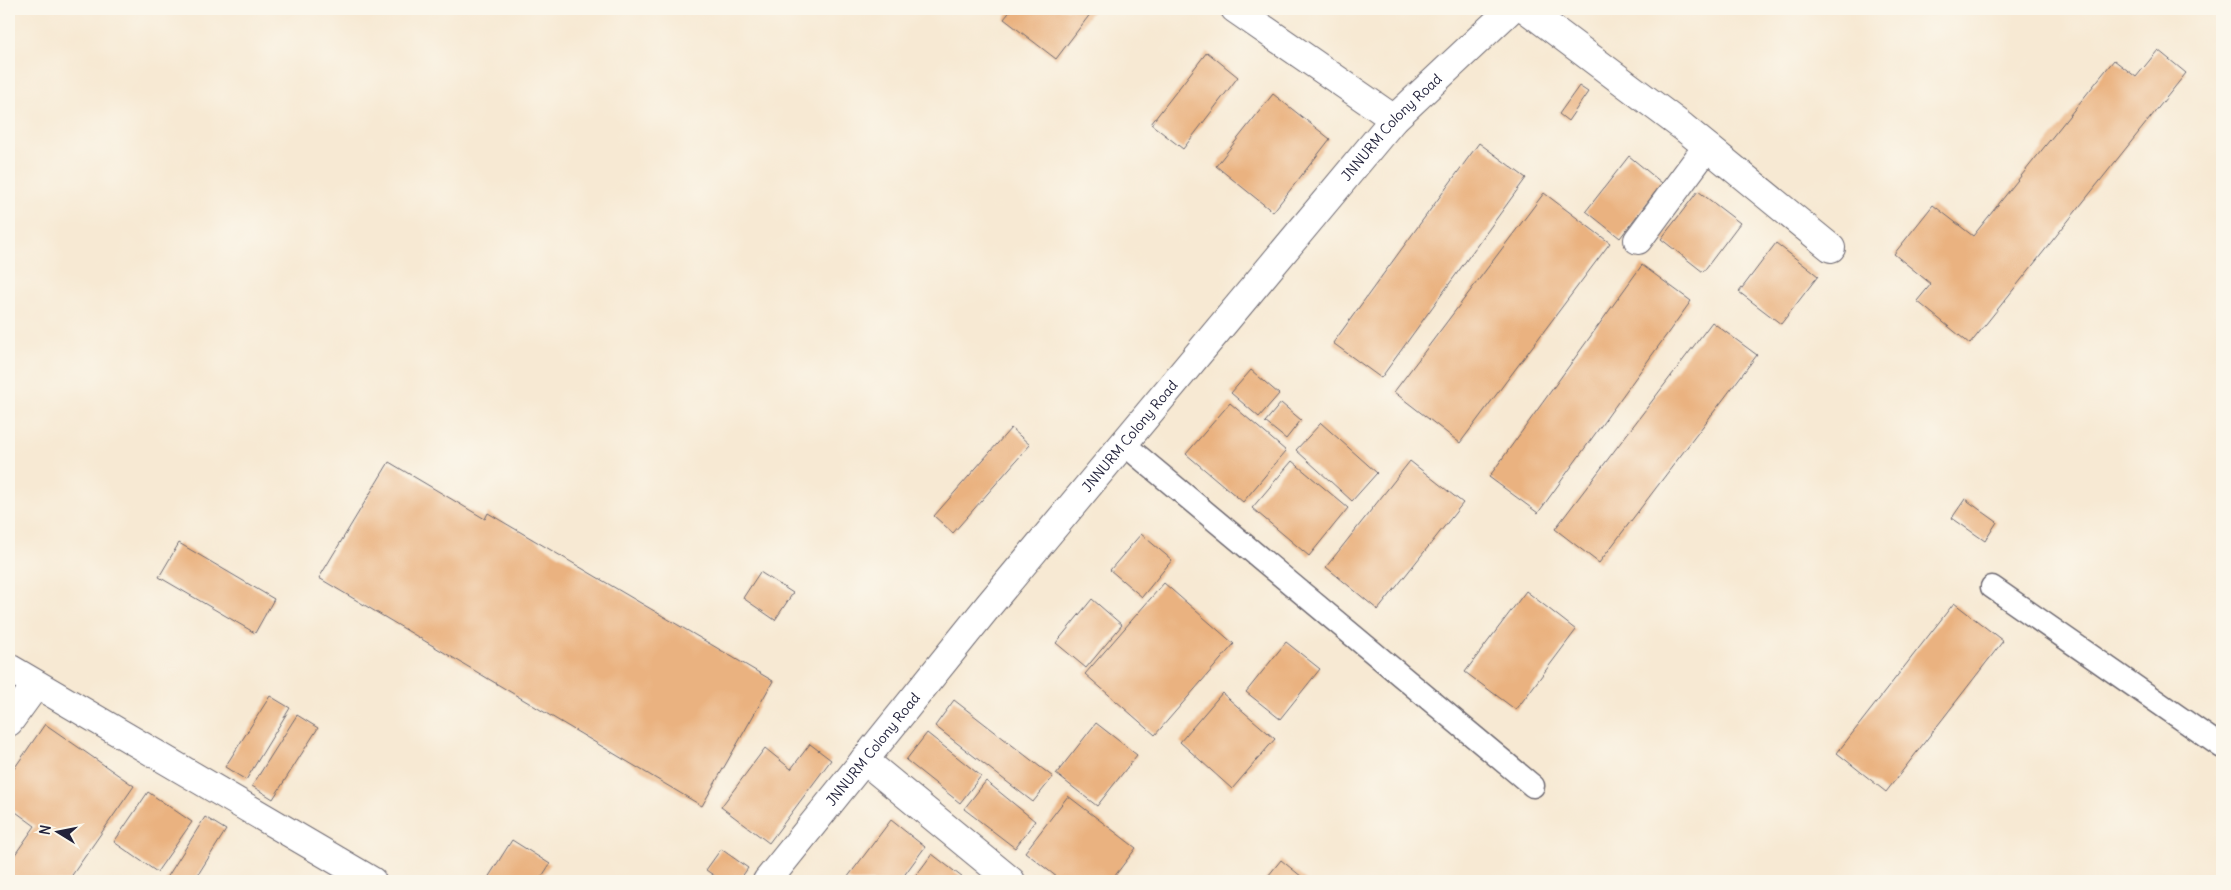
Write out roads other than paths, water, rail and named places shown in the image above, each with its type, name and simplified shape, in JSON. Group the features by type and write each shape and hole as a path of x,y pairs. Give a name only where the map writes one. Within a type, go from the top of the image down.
{"street":[{"path":"1235,9 1394,119"},
{"name":"JNNURM Colony Road","path":"767,881 989,605 1125,445 1394,119 1511,9"},
{"path":"1526,9 1707,147 1831,248"},
{"path":"1638,240 1707,147"},
{"path":"9,668 372,881"},
{"path":"9,722 36,684"},
{"path":"864,760 1011,881"}],"lane":[{"path":"1125,445 1533,786"},
{"path":"1992,587 2222,747"}]}
